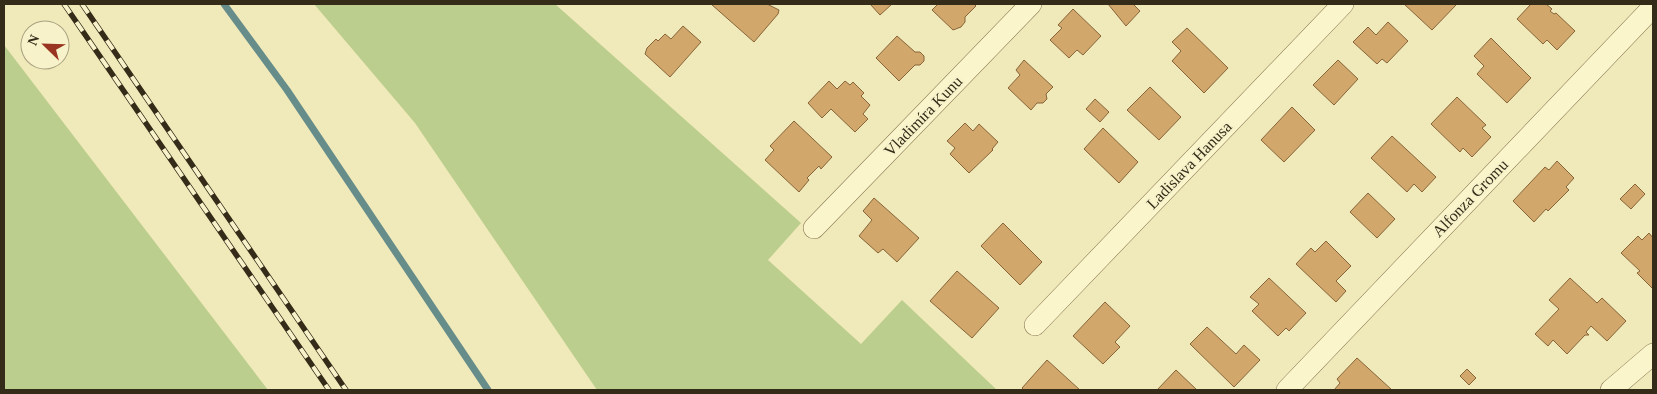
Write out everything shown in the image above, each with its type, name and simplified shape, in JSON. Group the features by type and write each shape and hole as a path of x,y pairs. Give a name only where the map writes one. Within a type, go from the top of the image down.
{"street":[{"name":"Vladimíra Kunu","path":"814,228 1031,4"},
{"name":"Ladislava Hanusa","path":"1035,325 1343,4"},
{"name":"Alfonza Gromu","path":"1287,390 1653,6"},
{"path":"1611,390 1653,354"}],"green space":[{"path":"314,4 555,4 801,223 768,260 861,344 902,300 997,390 597,390 415,123"},
{"path":"4,45 20,66 20,70 23,70 268,390 4,390"}],"building":[{"path":"711,4 767,4 779,10 778,14 754,42"},
{"path":"870,4 892,4 880,15"},
{"path":"938,4 974,4 976,6 965,17 965,22 961,27 953,30 932,10"},
{"path":"1108,4 1133,4 1140,11 1126,26"},
{"path":"1404,4 1457,4 1432,30"},
{"path":"1531,4 1546,4 1552,9 1550,11 1554,14 1556,13 1575,31 1557,50 1547,40 1543,44 1517,19"},
{"path":"1073,9 1101,36 1083,55 1077,50 1069,58 1050,40 1062,28 1058,25"},
{"path":"1388,22 1408,41 1387,63 1382,59 1377,64 1353,42 1368,27 1376,35"},
{"path":"683,26 701,42 670,77 645,54 647,48 656,39 658,41 665,34 671,39"},
{"path":"1187,28 1228,68 1204,93 1172,61 1181,51 1172,42"},
{"path":"897,36 915,52 920,52 924,56 924,61 920,65 915,65 899,81 876,58"},
{"path":"1491,38 1531,78 1507,103 1477,74 1484,66 1474,56"},
{"path":"1024,60 1053,87 1046,94 1047,99 1043,103 1037,103 1031,110 1008,88 1020,75 1016,70"},
{"path":"1338,60 1358,79 1334,105 1313,85"},
{"path":"829,81 837,89 845,81 850,85 853,82 864,93 861,96 870,105 863,114 868,119 855,132 831,109 822,118 808,103"},
{"path":"1150,87 1181,117 1159,140 1127,110"},
{"path":"1457,97 1486,125 1482,128 1491,137 1472,157 1463,148 1460,152 1431,124"},
{"path":"1095,99 1109,112 1100,122 1086,109"},
{"path":"1292,107 1315,130 1284,162 1261,140"},
{"path":"794,121 832,157 821,169 819,166 807,178 809,180 799,192 765,160 774,150 770,146"},
{"path":"965,123 973,131 979,124 998,142 993,150 969,173 950,154 955,148 947,141"},
{"path":"1103,128 1138,162 1119,183 1084,149"},
{"path":"1392,136 1436,177 1422,192 1414,184 1407,192 1371,158"},
{"path":"1557,161 1574,178 1566,187 1569,190 1534,222 1513,201 1545,167 1549,170"},
{"path":"1635,184 1645,194 1631,209 1620,199"},
{"path":"1368,193 1395,219 1377,238 1350,212"},
{"path":"874,198 919,238 897,262 883,249 878,253 859,236 872,220 863,211"},
{"path":"1003,223 1042,262 1020,285 981,246"},
{"path":"1649,233 1653,238 1653,289 1637,273 1640,271 1621,253 1638,236 1642,240"},
{"path":"1326,241 1351,266 1336,281 1346,291 1336,302 1296,264 1311,248 1315,252"},
{"path":"957,271 999,308 972,338 930,301"},
{"path":"1269,278 1306,313 1289,331 1286,328 1278,336 1252,311 1259,304 1250,297"},
{"path":"1570,278 1597,303 1602,298 1626,321 1607,341 1591,326 1586,332 1589,335 1585,335 1567,354 1553,340 1548,346 1535,334 1559,309 1549,300"},
{"path":"1105,302 1130,326 1115,342 1120,347 1103,364 1073,336"},
{"path":"1207,327 1236,354 1244,345 1260,360 1234,387 1190,344"},
{"path":"1357,358 1392,390 1334,390 1340,383 1337,379"},
{"path":"1047,360 1080,390 1024,390 1022,388"},
{"path":"1467,369 1476,378 1469,385 1460,376"},
{"path":"1176,370 1197,390 1157,390"}],"waterway":[{"path":"224,4 287,90 488,390"}],"railway":[{"path":"64,4 329,390"},
{"path":"82,4 346,390"}]}
